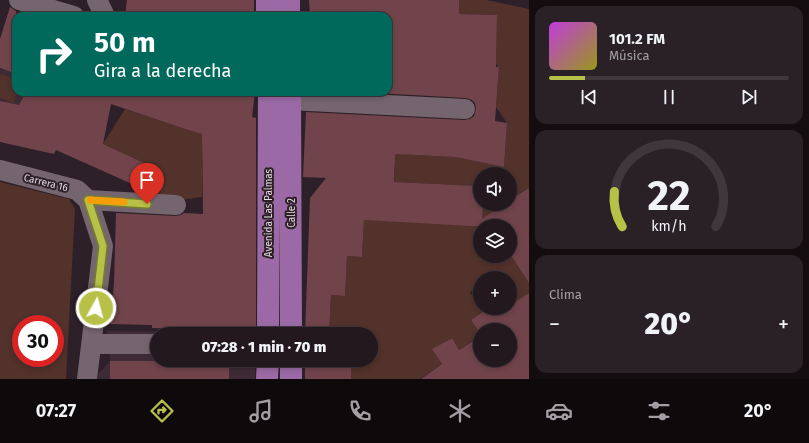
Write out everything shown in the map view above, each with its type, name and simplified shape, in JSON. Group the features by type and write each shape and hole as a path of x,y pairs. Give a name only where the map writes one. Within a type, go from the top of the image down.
{"main road":[{"path":"267,0 267,12"},
{"path":"289,0 289,12"},
{"name":"Avenida Las Palmas","path":"268,327 269,96"},
{"name":"Calle 2","path":"290,96 291,327"},
{"path":"268,367 268,379"},
{"path":"291,367 291,379"}],"street":[{"path":"19,0 60,12"},
{"path":"96,0 102,12"},
{"path":"290,96 465,109"},
{"name":"Carrera 16","path":"0,170 77,190 88,200"},
{"path":"88,379 103,246 88,200 176,205"},
{"path":"97,296 105,286 114,283"},
{"path":"92,344 150,344"}],"shaded area":[{"path":"459,0 487,0 529,9 529,188 517,196 517,167 504,167 507,123 496,107 499,67 496,64 497,15 459,14"},
{"path":"0,69 12,73 12,96 24,96 0,142"},
{"path":"0,74 12,78 12,96 16,96 14,103 0,98"},
{"path":"125,109 205,134 202,147 202,197 180,200 151,198 141,188 151,166 103,144"},
{"path":"379,153 455,157 504,167 473,167 473,186 394,182 395,167 378,166"},
{"path":"0,182 69,199 75,209 66,379 0,379"},
{"path":"473,205 473,211 496,211 488,219 473,219 473,263 516,263 529,283 529,293 517,301 517,271 473,271 473,290 470,292 473,296 473,315 478,315 471,320 473,323 473,341 459,350 451,338 433,349 442,364 420,379 351,379 351,367 378,367 378,327 329,327 331,295 345,296 347,256 362,257 364,220"},
{"path":"107,331 150,332 150,367 255,367 255,379 98,379 98,374 110,361"}],"building":[{"path":"127,0 254,0 254,12 126,12"},
{"path":"309,0 459,0 459,14 497,15 496,67 499,67 495,121 507,123 504,167 455,157 395,154 394,182 473,186 473,211 483,211 482,219 473,219 473,226 364,220 362,257 347,256 345,296 331,295 329,327 305,327 310,198 326,178 303,177 306,112 464,120 470,119 474,116 476,109 475,103 466,98 392,94 392,12 310,12"},
{"path":"10,7 16,11 12,12 12,72 0,68 0,39"},
{"path":"24,96 255,96 252,117 256,118 256,327 152,327 152,325 110,324 114,283 116,213 175,216 184,213 203,214 202,134 111,104 103,144 151,166 141,188 56,150 54,154 0,142 0,101 19,105"},
{"path":"529,188 529,283 516,263 517,219 482,219 494,211 517,211 517,196"},
{"path":"529,293 529,379 421,379 442,364 432,349 452,338 459,350 473,341 473,367 517,367 517,323 473,323 471,320 478,315 517,315 517,301"},
{"path":"110,361 150,361 150,367 229,367 229,379 110,379"},
{"path":"305,367 351,367 351,379 305,379"}],"slow traffic":[{"path":"90,200 124,202"}],"route":[{"path":"96,308 103,246 88,200 147,204"}]}
